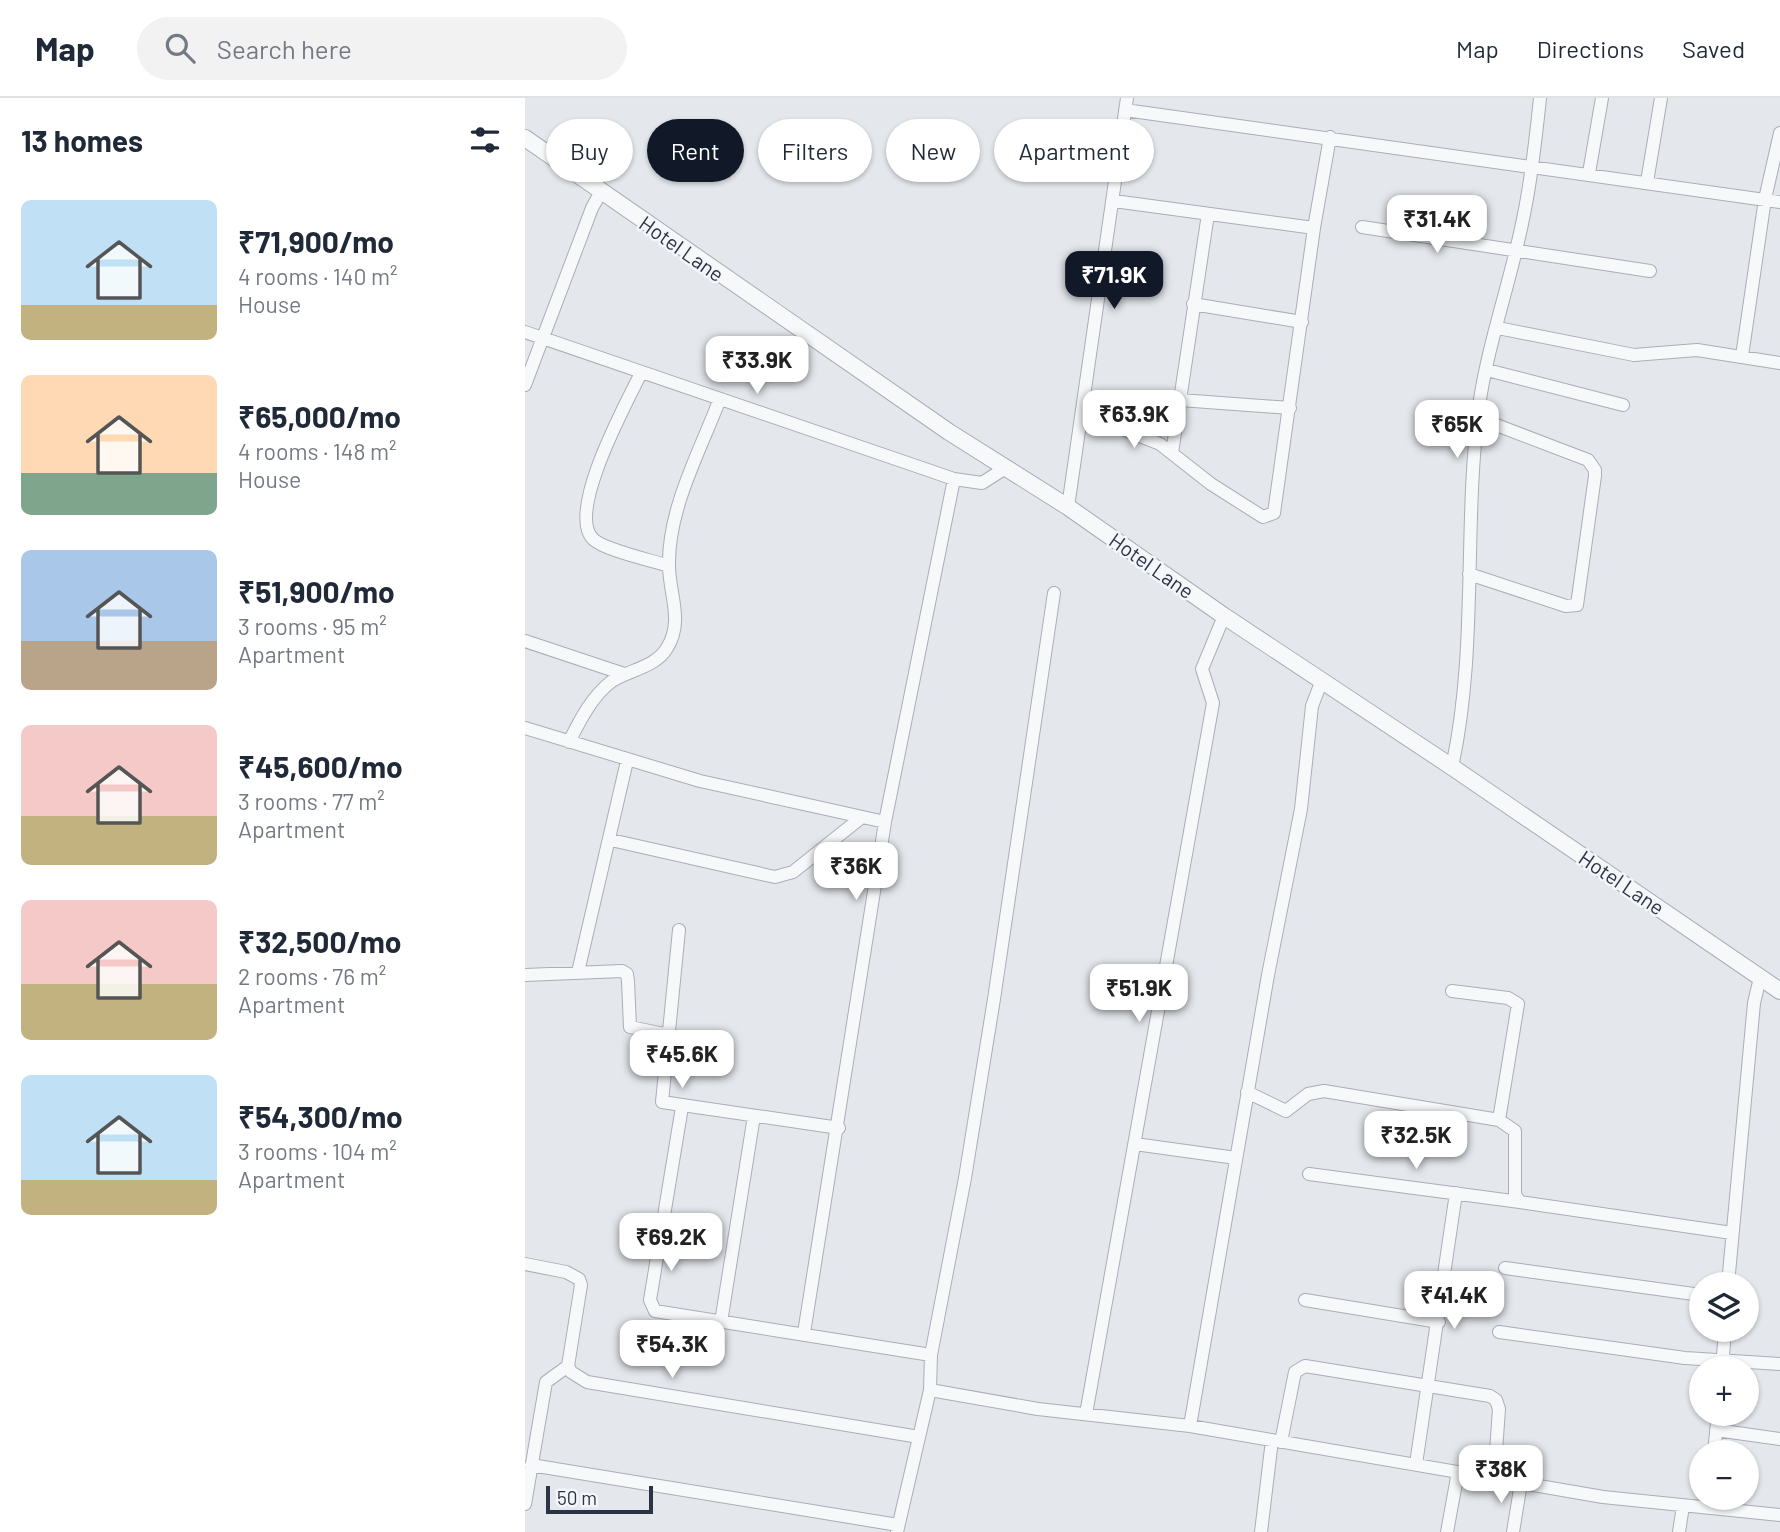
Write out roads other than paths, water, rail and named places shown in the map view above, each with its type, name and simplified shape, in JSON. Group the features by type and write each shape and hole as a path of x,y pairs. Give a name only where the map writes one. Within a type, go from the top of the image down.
{"street":[{"path":"1452,766 1460,727 1467,662 1469,511 1478,418 1533,165 1540,98"},
{"path":"1589,173 1602,98"},
{"path":"1647,181 1661,98"},
{"path":"1068,506 1126,104 1330,137 1780,202"},
{"path":"1742,356 1765,199 1780,133"},
{"path":"1081,421 1138,434 1172,453 1211,484 1263,517 1270,517 1276,507 1314,228 1330,137"},
{"name":"Hotel Lane","path":"525,138 596,200 938,424 999,474 1068,506 1224,616 1318,690 1452,766 1757,990 1780,991"},
{"path":"525,385 596,200"},
{"path":"1114,201 1314,228"},
{"path":"1172,453 1207,214"},
{"path":"1362,227 1650,271"},
{"path":"1193,304 1302,322"},
{"path":"1498,328 1634,355 1697,350 1780,363"},
{"path":"525,332 954,480 972,483 999,474"},
{"path":"1487,370 1623,405"},
{"path":"641,373 593,481 587,529 595,541 669,566"},
{"path":"1180,400 1290,408"},
{"path":"569,742 597,696 624,674 652,662 667,649 677,613 669,566 680,506 719,401"},
{"path":"1469,574 1566,606 1577,605 1595,470 1588,460 1478,418"},
{"path":"804,1333 839,1128 885,822 954,480"},
{"path":"531,1465 897,1529 930,1390 931,1355 965,1178 994,999 1054,593"},
{"path":"1086,1414 1213,702 1202,669 1224,616"},
{"path":"525,641 624,674"},
{"path":"1190,1426 1247,1092 1301,809 1318,690"},
{"path":"525,728 627,761 701,781 885,822"},
{"path":"578,972 611,840 627,761"},
{"path":"611,840 775,877 793,872 862,817"},
{"path":"679,930 662,1102 839,1128"},
{"path":"525,975 614,970 627,974 630,1027 669,1035"},
{"path":"1729,1272 1757,990"},
{"path":"1452,991 1508,998 1518,1004 1499,1120"},
{"path":"1247,1092 1286,1111 1308,1094 1324,1091 1499,1120 1515,1131 1515,1195 1520,1202"},
{"path":"682,1107 650,1300 655,1311 931,1355"},
{"path":"721,1322 754,1116"},
{"path":"1135,1144 1236,1158"},
{"path":"1308,1174 1732,1233"},
{"path":"1416,1464 1430,1387 1456,1193"},
{"path":"525,1264 566,1272 579,1279 582,1285 568,1366 571,1372 587,1382 919,1437"},
{"path":"1505,1268 1689,1293"},
{"path":"1305,1300 1439,1322"},
{"path":"1499,1332 1689,1359"},
{"path":"1759,1364 1780,1364"},
{"path":"525,1504 546,1382 568,1366"},
{"path":"1261,1532 1277,1441 1295,1372 1299,1368 1490,1396 1496,1400 1499,1423 1494,1479"},
{"path":"930,1390 999,1404 1190,1426 1603,1497 1689,1506"},
{"path":"1715,1440 1716,1426"},
{"path":"1716,1430 1780,1439"},
{"path":"1447,1532 1458,1472"},
{"path":"1513,1532 1521,1483"},
{"path":"1679,1532 1683,1506"},
{"path":"1748,1510 1780,1515"}]}
